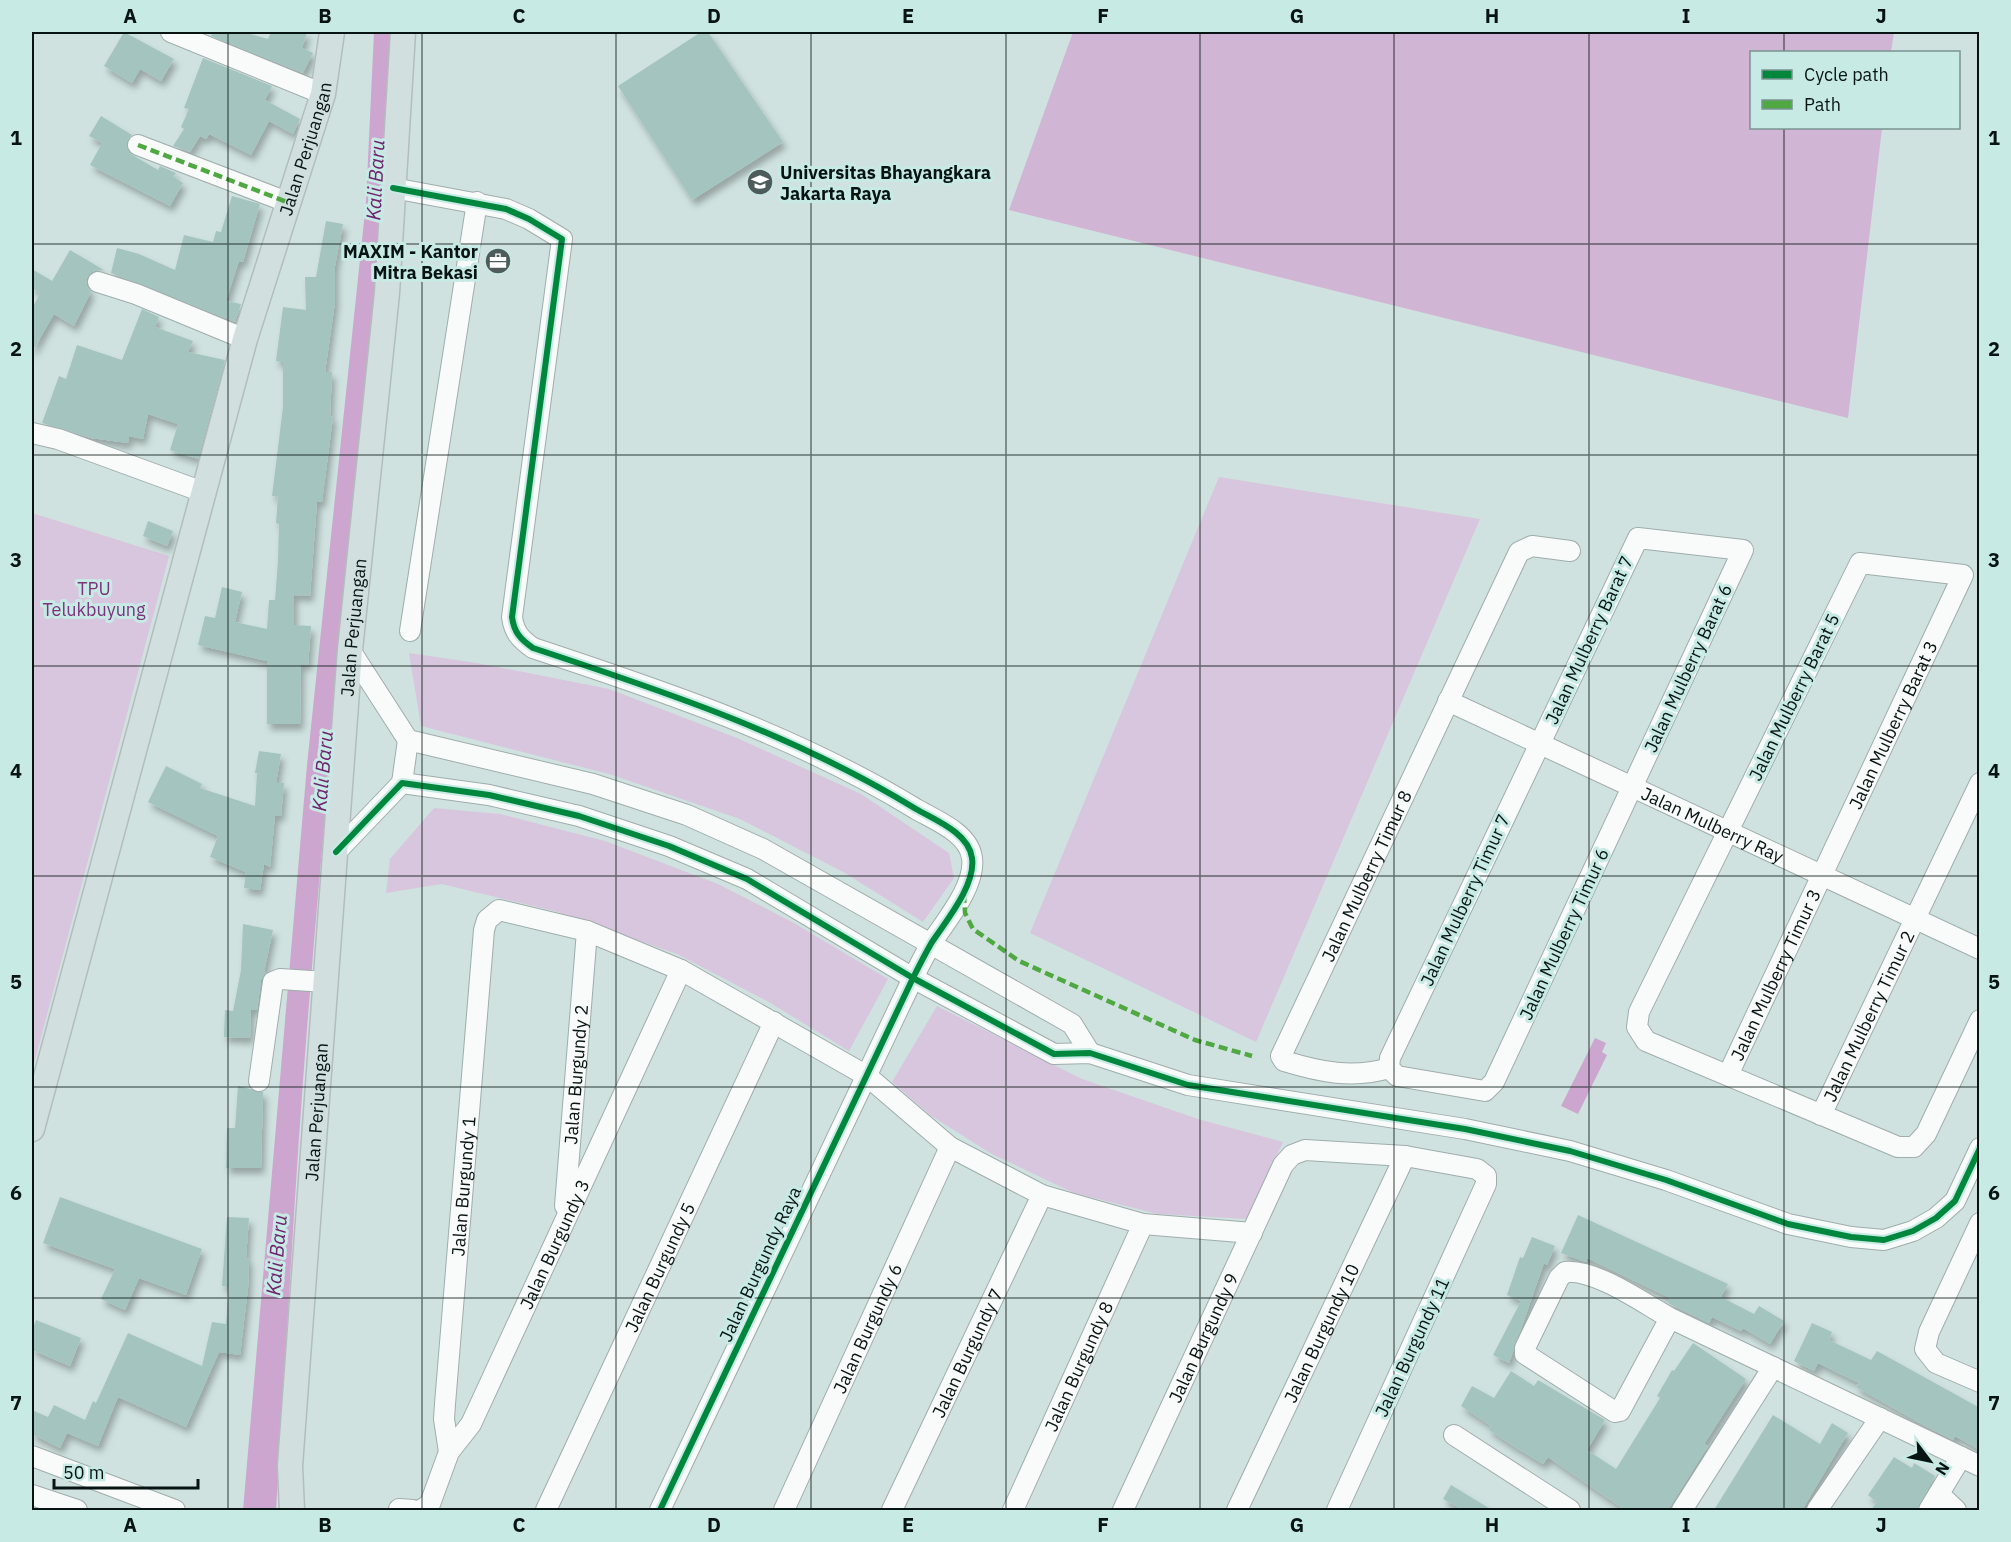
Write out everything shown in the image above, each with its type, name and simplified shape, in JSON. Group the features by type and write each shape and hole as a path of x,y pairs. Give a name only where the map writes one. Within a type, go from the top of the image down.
{"main road":[{"name":"Jalan Perjuangan","path":"32,1129 245,339 323,94 332,32"},
{"name":"Jalan Perjuangan","path":"292,1510 290,1466 321,982 336,852 350,650 387,293 403,32"}],"street":[{"path":"171,32 323,94"},
{"path":"138,145 287,202"},
{"path":"393,188 477,202 410,631"},
{"name":"Jalan Burgundy Raya","path":"477,202 522,216 562,239 514,598 512,617 514,630 532,648 677,695 772,733 883,788 958,834 967,845 973,858 964,893 930,945 913,978 660,1510"},
{"path":"98,282 136,294 245,339"},
{"path":"32,433 58,439 203,492"},
{"name":"Jalan Mulberry Barat 7","path":"1540,743 1638,538 1743,550"},
{"name":"Jalan Mulberry Timur 8","path":"1390,1063 1369,1074 1332,1073 1284,1061 1282,1051 1519,552 1532,546 1570,551"},
{"name":"Jalan Mulberry Barat 6","path":"1633,786 1743,550"},
{"name":"Jalan Mulberry Barat 5","path":"1728,1075 1646,1041 1637,1027 1639,1012 1860,563 1963,575"},
{"name":"Jalan Mulberry Barat 3","path":"1822,875 1963,575"},
{"path":"336,852 402,783 408,740 350,650"},
{"name":"Jalan Mulberry Ray","path":"1448,701 1980,949"},
{"path":"408,740 593,784 687,815 763,849 1072,1024 1090,1053"},
{"name":"Jalan Mulberry Timur 7","path":"1390,1063 1540,743"},
{"path":"402,783 489,795 579,816 669,846 747,879 913,978 1054,1054 1090,1053 1188,1085 1465,1129 1570,1150 1666,1179 1788,1224 1884,1240 1903,1234 1936,1218 1955,1201 1980,1148"},
{"name":"Jalan Mulberry Timur 2","path":"1821,1115 1980,783"},
{"name":"Jalan Mulberry Timur 6","path":"1390,1063 1397,1076 1485,1091 1494,1082 1633,786"},
{"name":"Jalan Mulberry Timur 3","path":"1728,1075 1822,875"},
{"name":"Jalan Burgundy 1","path":"449,1452 444,1419 445,1404 484,930 487,920 499,910 587,931"},
{"path":"587,931 681,970 774,1022 867,1076 950,1147 1042,1195 1143,1224 1252,1233"},
{"name":"Jalan Burgundy 2","path":"564,1219 587,931"},
{"name":"Jalan Burgundy 3","path":"421,1510 430,1504 449,1452 471,1424 681,970"},
{"path":"259,1081 271,987 275,980 321,982"},
{"path":"1728,1075 1898,1147 1914,1147 1926,1134 1980,1020"},
{"name":"Jalan Burgundy 5","path":"546,1510 774,1022"},
{"name":"Jalan Burgundy 6","path":"784,1510 950,1147"},
{"name":"Jalan Burgundy 9","path":"1123,1510 1283,1165 1292,1155 1305,1150 1405,1156"},
{"name":"Jalan Burgundy 11","path":"1337,1510 1486,1184 1485,1176 1477,1169 1405,1156"},
{"name":"Jalan Burgundy 10","path":"1237,1510 1405,1156"},
{"name":"Jalan Burgundy 7","path":"892,1510 1042,1195"},
{"path":"1980,1223 1929,1332 1925,1349 1936,1363 1980,1382"},
{"name":"Jalan Burgundy 8","path":"1013,1510 1143,1224"},
{"path":"1670,1318 1620,1411 1615,1412 1525,1354 1525,1348 1538,1320 1565,1272 1574,1271 1604,1283 1670,1318 1980,1466"},
{"path":"1682,1510 1773,1367"},
{"path":"1817,1510 1880,1418"},
{"path":"1454,1435 1570,1510"},
{"path":"32,1456 175,1510"},
{"path":"1956,1510 1934,1502 1961,1457"},
{"path":"32,1495 77,1510"}],"green space":[{"path":"1219,477 1480,519 1256,1042 1030,933"},
{"name":"TPU Telukbuyung","path":"32,513 169,556 32,1071"},
{"path":"409,653 477,663 609,689 737,738 861,794 949,853 954,878 923,922 845,873 740,819 609,774 421,726"},
{"path":"434,808 500,814 605,841 718,884 794,923 888,979 849,1051 767,1001 677,954 554,911 442,884 386,893 390,859"},
{"path":"937,1006 1082,1079 1198,1119 1283,1142 1247,1219 1158,1214 1074,1193 990,1153 930,1115 892,1082"}],"shaded area":[{"path":"1073,32 1894,32 1891,51 1750,51 1750,129 1882,129 1848,418 1009,210"}],"water":[{"name":"Kali Baru","path":"374,32 397,32 378,275 330,761 309,1004 276,1510 243,1510 307,765 366,202"},
{"path":"1595,1038 1606,1043 1602,1052 1607,1055 1578,1114 1561,1106"}],"building":[{"path":"124,32 174,59 161,81 140,69 132,83 104,66"},
{"path":"213,32 243,32 268,39 271,32 307,32 302,48 313,53 303,73 211,36"},
{"path":"701,32 708,32 783,142 692,200 618,86"},
{"path":"203,58 272,86 265,100 300,119 293,134 269,121 251,155 209,134 206,139 200,136 190,152 173,146 184,129 181,127 189,109 184,108"},
{"path":"101,116 132,135 127,141 129,153 158,170 160,166 176,173 173,177 183,183 170,206 90,165 102,143 89,136"},
{"path":"232,196 260,204 243,262 239,261 226,301 241,304 235,322 111,273 117,248 139,254 175,270 184,235 213,242 216,231 221,232"},
{"path":"326,221 343,224 335,266 335,302 325,372 332,372 330,416 333,417 322,502 317,501 310,596 294,595 294,625 311,626 308,665 301,664 300,724 267,724 267,661 198,645 205,616 215,618 222,587 242,592 235,622 267,629 269,600 275,600 278,561 279,524 276,523 278,496 272,496 283,407 283,362 276,361 283,307 306,310 305,277 316,277"},
{"path":"70,250 104,270 95,270 87,278 86,285 91,292 74,326 54,314 32,352 32,309 40,293 32,288 32,269 52,281"},
{"path":"142,309 159,317 155,327 193,341 188,352 225,360 198,459 170,450 178,424 148,414 143,439 129,436 128,443 91,438 42,423 59,376 66,379 77,345 122,360"},
{"path":"148,521 173,531 167,546 143,536"},
{"path":"259,751 281,754 276,783 284,783 281,816 275,815 270,867 264,864 260,890 244,888 246,872 210,857 218,836 148,802 166,766 202,784 200,788 255,806 257,773 255,773"},
{"path":"243,924 273,930 264,972 266,972 261,980 257,1010 251,1009 250,1038 224,1037 225,1010 233,1011 241,970"},
{"path":"238,1086 263,1092 261,1168 226,1168 227,1128 235,1128"},
{"path":"60,1197 202,1249 186,1295 139,1278 125,1310 101,1299 115,1269 43,1243"},
{"path":"1578,1215 1728,1284 1721,1297 1754,1314 1759,1306 1784,1321 1770,1344 1743,1328 1741,1331 1712,1317 1709,1323 1668,1303 1670,1298 1587,1258 1586,1262 1561,1253"},
{"path":"227,1217 249,1218 246,1258 249,1259 248,1288 240,1355 219,1352 186,1427 118,1397 98,1446 67,1433 60,1448 32,1434 32,1410 48,1417 54,1405 85,1420 93,1401 96,1403 128,1333 202,1366 212,1322 226,1324 229,1287 222,1286"},
{"path":"1532,1237 1555,1246 1547,1265 1544,1263 1509,1363 1493,1355 1521,1301 1507,1295 1520,1257 1523,1258"},
{"path":"36,1320 81,1338 70,1366 32,1350 32,1331"},
{"path":"1812,1323 1832,1332 1829,1340 1871,1360 1877,1351 1980,1408 1980,1450 1955,1436 1953,1440 1929,1428 1856,1387 1859,1383 1818,1363 1814,1371 1794,1361"},
{"path":"1693,1343 1746,1379 1704,1444 1708,1446 1668,1510 1625,1510 1548,1457 1543,1464 1510,1444 1488,1429 1491,1426 1461,1406 1472,1386 1494,1398 1511,1371 1534,1386 1538,1380 1605,1420 1587,1450 1616,1469 1660,1398 1657,1396 1672,1370 1674,1371"},
{"path":"1773,1415 1820,1444 1832,1423 1848,1433 1802,1510 1714,1510"},
{"path":"1894,1457 1912,1468 1914,1463 1935,1476 1917,1510 1871,1510 1877,1502 1868,1495"},
{"path":"1451,1485 1492,1510 1463,1510 1443,1499"}],"marked path":[{"path":"138,145 287,202"},
{"path":"964,894 965,913 973,929 1019,961 1195,1040 1252,1056"}],"cycle path":[{"path":"393,188 506,209 529,219 562,239 512,617 514,627 521,638 533,648 729,717 824,759 950,828 965,841 972,858 972,868 965,891 932,942 913,978 660,1510"},
{"path":"336,852 402,783 489,795 579,816 669,846 747,879 913,978 1054,1054 1090,1053 1188,1085 1465,1129 1570,1151 1666,1180 1788,1224 1851,1237 1884,1240 1913,1231 1936,1218 1955,1201 1980,1148"}],"place":[{"name":"Universitas Bhayangkara Jakarta Raya","path":"760,182"},
{"name":"MAXIM - Kantor Mitra Bekasi","path":"498,261"}]}
